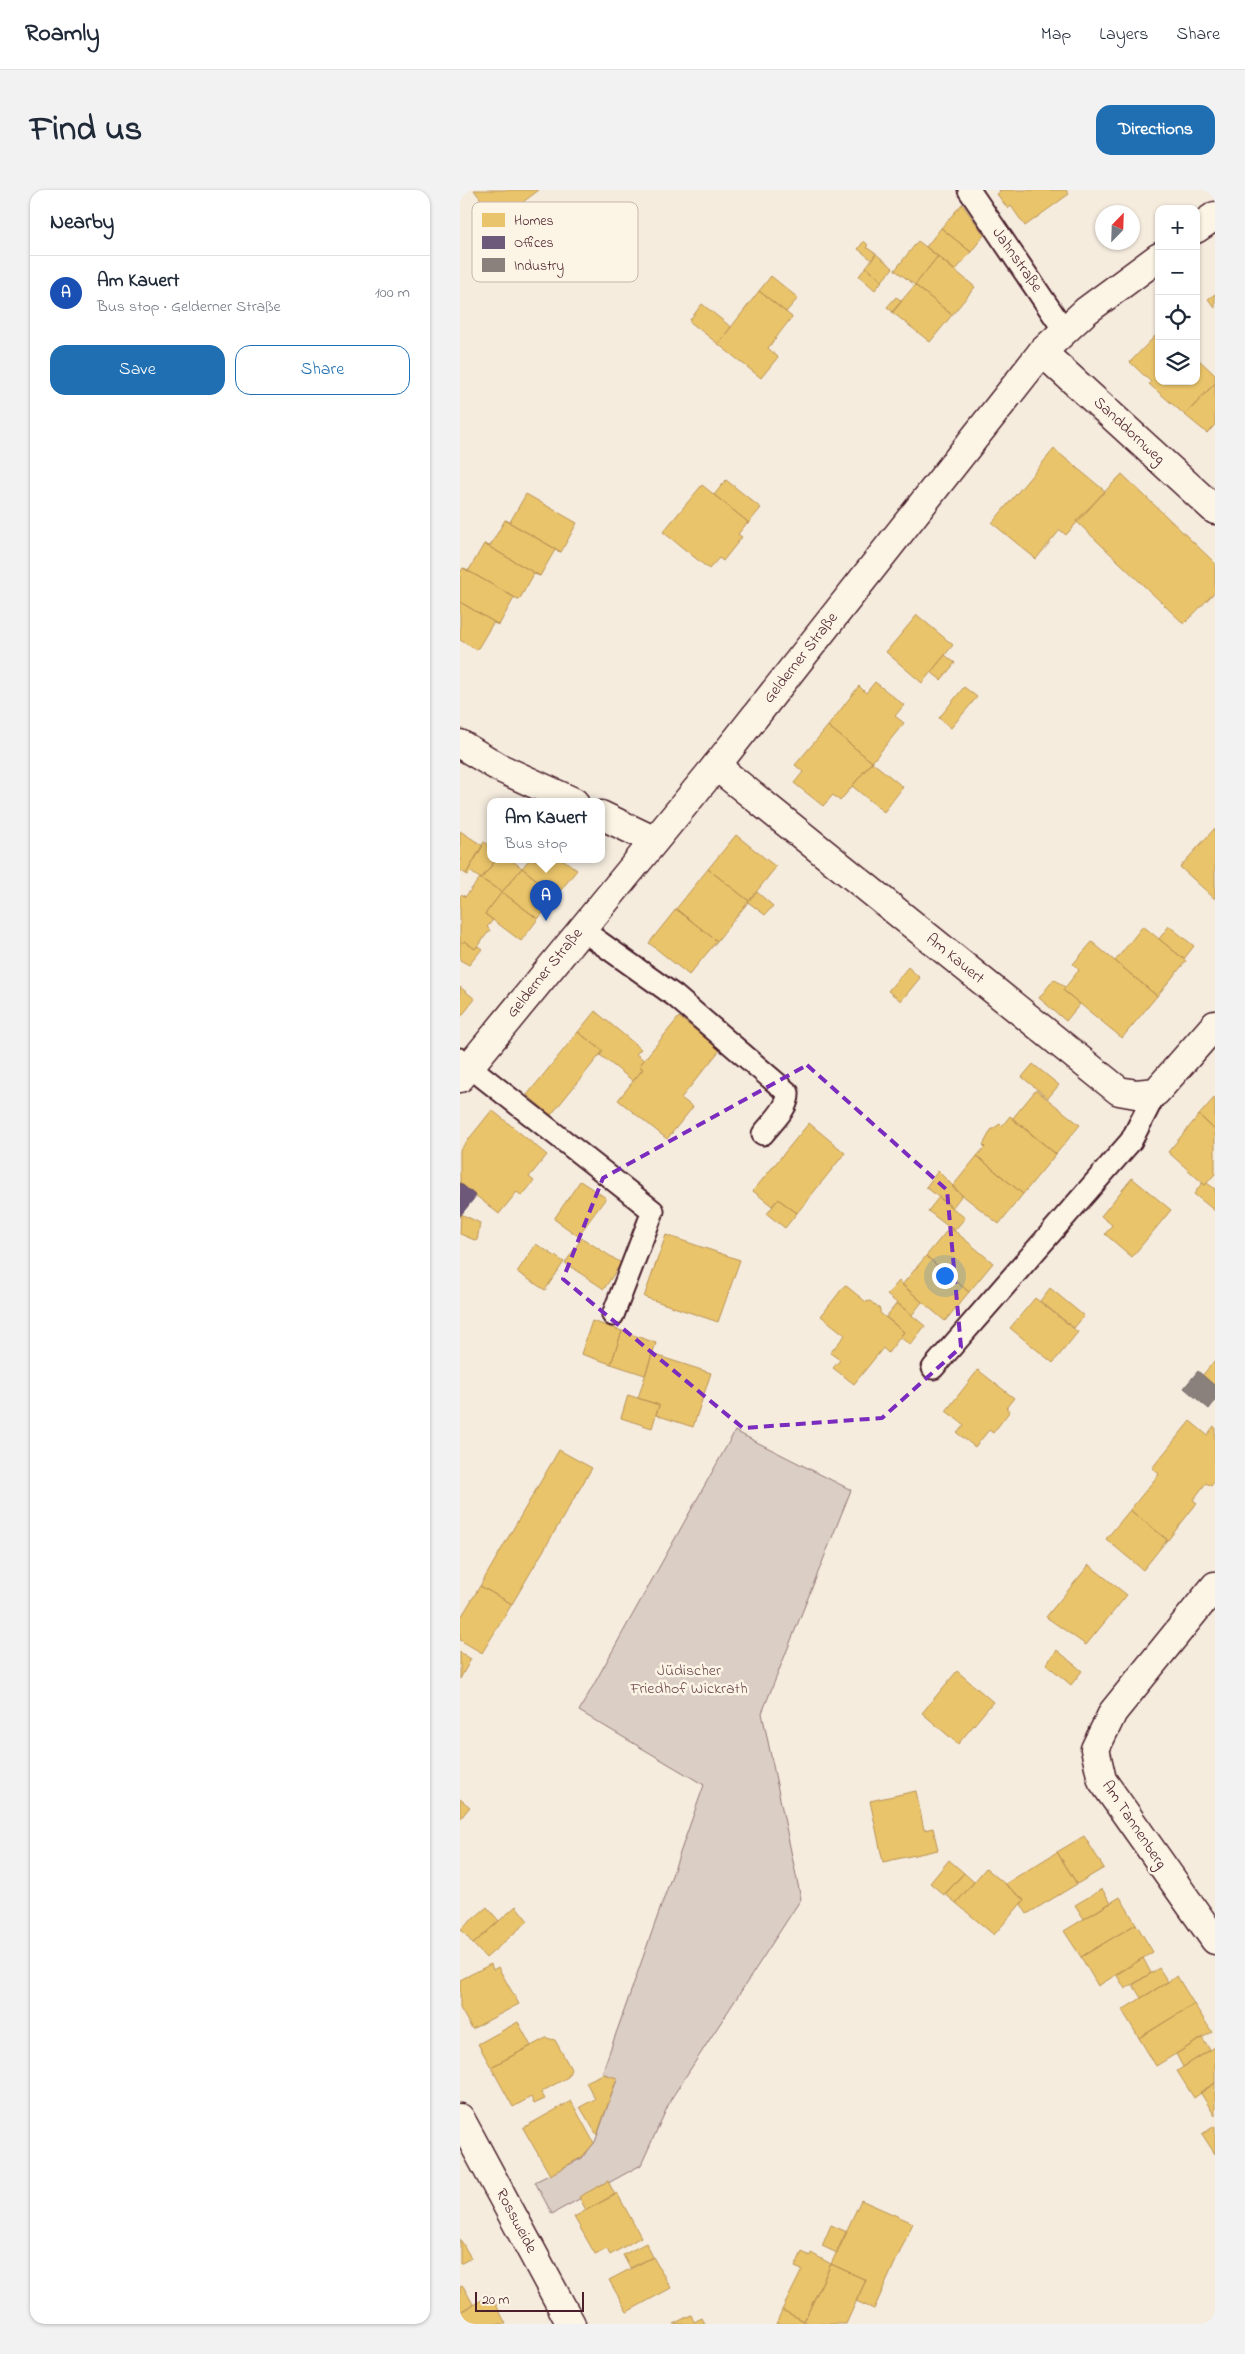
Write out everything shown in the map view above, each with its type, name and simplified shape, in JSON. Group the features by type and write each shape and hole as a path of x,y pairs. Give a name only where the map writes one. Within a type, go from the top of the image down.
{"street":[{"path":"1200,226 1215,216"},
{"name":"Gelderner Straße","path":"463,1067 581,929 716,766 1042,352 1086,311 1155,260"},
{"name":"Sanddornweg","path":"1042,352 1215,510"},
{"path":"460,744 500,768 565,798"},
{"name":"Am Kauert","path":"716,766 1119,1091 1136,1094 1156,1092"},
{"path":"605,817 653,840"},
{"path":"1156,1092 1215,1025"},
{"name":"Am Tannenberg","path":"1215,1586 1114,1712 1095,1749 1102,1780 1215,1940"},
{"name":"Rossweide","path":"460,2118 571,2324"}],"lane":[{"name":"Jahnstraße","path":"969,190 1064,330"},
{"path":"581,929 675,996 788,1093 788,1099 784,1108 762,1134"},
{"path":"463,1067 653,1211 613,1315"},
{"path":"933,1368 1131,1141 1156,1092"}],"highlighted area":[{"path":"807,1065 947,1190 961,1347 882,1418 743,1428 563,1279 603,1178"}],"green space":[{"name":"Jüdischer Friedhof Wickrath","path":"735,1431 851,1490 762,1713 801,1899 671,2099 641,2165 552,2214 535,2182 582,2158 595,2142 617,2079 602,2073 704,1785 579,1711"}],"building: Homes":[{"path":"474,190 539,190 523,202 483,202"},
{"path":"999,190 1066,190 1069,194 1025,226 1011,206 1008,209 997,194 1000,192"},
{"path":"962,204 984,235 971,252 941,228"},
{"path":"941,228 971,252 955,271 926,247"},
{"path":"864,241 868,245 866,247 876,254 872,260 858,249"},
{"path":"918,241 938,256 915,285 895,270"},
{"path":"876,254 893,268 882,281 866,267"},
{"path":"938,256 975,287 952,315 915,285"},
{"path":"866,267 882,281 875,290 859,276"},
{"path":"771,276 798,298 786,312 759,291"},
{"path":"915,285 952,315 930,342 892,312"},
{"path":"759,291 792,317 768,348 778,357 761,378 718,344"},
{"path":"1215,294 1215,308 1208,299"},
{"path":"896,297 902,301 893,312 887,307"},
{"path":"702,304 731,327 718,344 689,321"},
{"path":"1155,336 1155,385 1200,385 1200,361 1215,375 1215,383 1185,415 1149,384 1151,382 1130,362"},
{"path":"1215,383 1215,425 1207,433 1185,415"},
{"path":"1054,449 1105,491 1066,535 1060,530 1036,559 992,523"},
{"path":"1122,474 1215,563 1215,592 1184,624 1076,521"},
{"path":"726,480 761,508 747,525 748,522 714,495"},
{"path":"702,485 748,522 738,534 742,537 723,561 719,558 709,569 663,532"},
{"path":"526,494 577,523 561,552 505,520 510,522"},
{"path":"505,520 561,552 555,550 540,576 484,544 490,546"},
{"path":"484,544 540,576 534,574 519,600 463,568 469,570"},
{"path":"463,568 519,600 514,598 499,625 460,602 460,573"},
{"path":"460,602 499,625 493,623 477,650 460,640"},
{"path":"917,615 953,645 922,683 886,652"},
{"path":"945,655 955,663 941,680 931,672"},
{"path":"875,682 904,705 895,716 904,723 872,762 828,726 859,686 866,693"},
{"path":"964,687 977,697 951,728 939,718"},
{"path":"828,726 872,762 840,801 833,795 823,806 794,783 803,772 795,765"},
{"path":"872,762 903,787 884,812 852,786"},
{"path":"1215,828 1215,899 1180,867"},
{"path":"460,831 483,846 466,874 460,870"},
{"path":"736,835 776,867 749,901 708,869"},
{"path":"484,842 487,844 487,863 494,863 481,879 471,872 468,875 466,874"},
{"path":"494,863 515,863 522,868 502,892 481,879"},
{"path":"526,863 568,863 577,870 556,896 522,868"},
{"path":"522,868 557,896 538,919 502,892"},
{"path":"708,869 749,901 717,941 676,909"},
{"path":"480,878 502,892 485,914 493,920 487,927 490,930 475,949 464,941 462,943 460,941 460,897 462,894 465,897"},
{"path":"502,892 538,919 521,941 485,914"},
{"path":"757,892 773,906 765,915 748,902"},
{"path":"676,909 717,941 689,975 649,943"},
{"path":"1143,926 1186,961 1157,996 1115,961"},
{"path":"1169,926 1194,946 1184,959 1159,939"},
{"path":"460,941 462,943 464,941 475,949 478,946 482,949 469,965 460,960"},
{"path":"1092,942 1157,996 1122,1038 1063,990 1079,970 1073,964"},
{"path":"908,967 920,978 901,1001 888,991"},
{"path":"1054,979 1065,987 1063,990 1080,1004 1066,1021 1039,998"},
{"path":"460,987 475,999 460,1018"},
{"path":"595,1011 641,1049 636,1054 644,1060 639,1066 643,1069 633,1081 600,1055 603,1051 578,1032"},
{"path":"679,1017 720,1050 681,1098 693,1107 667,1139 618,1100 643,1069 639,1066"},
{"path":"578,1032 603,1051 551,1115 527,1095"},
{"path":"1033,1064 1059,1085 1048,1098 1022,1077"},
{"path":"1036,1090 1080,1125 1056,1154 1012,1119"},
{"path":"1215,1097 1215,1130 1199,1115"},
{"path":"492,1110 547,1155 529,1177 534,1181 522,1196 517,1192 499,1214 460,1183 460,1150"},
{"path":"1199,1115 1215,1130 1215,1174 1205,1185 1168,1152"},
{"path":"1010,1116 1056,1154 1023,1194 977,1156 985,1147 983,1145 991,1130 1000,1124 1002,1126"},
{"path":"809,1123 845,1153 797,1213 778,1199 772,1206 753,1191"},
{"path":"977,1156 1023,1194 999,1224 952,1187"},
{"path":"938,1171 962,1195 952,1208 926,1187"},
{"path":"1132,1178 1171,1210 1132,1257 1105,1234 1112,1225 1101,1216"},
{"path":"580,1181 606,1198 578,1236 554,1219"},
{"path":"1202,1183 1205,1185 1207,1183 1215,1189 1215,1211 1194,1194"},
{"path":"939,1197 965,1218 954,1231 928,1211"},
{"path":"778,1199 797,1213 785,1228 767,1214"},
{"path":"461,1214 480,1223 477,1241 460,1234"},
{"path":"950,1227 993,1263 969,1292 926,1256"},
{"path":"666,1235 740,1260 718,1322 644,1297"},
{"path":"582,1238 621,1263 604,1289 565,1263"},
{"path":"536,1244 564,1262 545,1290 517,1272"},
{"path":"926,1256 969,1292 945,1321 902,1285"},
{"path":"899,1281 922,1302 912,1315 887,1295"},
{"path":"845,1285 866,1302 870,1301 880,1309 880,1313 904,1332 888,1353 883,1348 854,1384 833,1368 840,1360 830,1353 845,1335 821,1316"},
{"path":"1050,1288 1084,1316 1074,1328 1040,1301"},
{"path":"1035,1298 1078,1332 1053,1363 1010,1328"},
{"path":"897,1303 925,1326 910,1345 900,1337 904,1332 886,1317"},
{"path":"592,1321 622,1331 611,1364 581,1354"},
{"path":"622,1331 656,1343 645,1375 611,1364"},
{"path":"652,1354 711,1373 693,1427 656,1415 659,1405 638,1398"},
{"path":"1215,1360 1215,1386 1202,1376"},
{"path":"978,1370 1014,1398 1006,1408 1010,1411 993,1433 989,1430 975,1447 957,1433 964,1425 946,1411"},
{"path":"628,1395 659,1405 652,1428 621,1418"},
{"path":"1190,1421 1207,1435 1214,1426 1215,1428 1215,1481 1211,1486 1206,1483 1193,1500 1197,1503 1168,1540 1130,1510 1159,1474 1152,1468"},
{"path":"559,1450 592,1468 512,1604 480,1586"},
{"path":"1130,1510 1167,1540 1143,1570 1106,1539"},
{"path":"1089,1565 1127,1595 1086,1645 1046,1617"},
{"path":"480,1586 512,1604 482,1653 460,1640 460,1619"},
{"path":"1057,1650 1082,1671 1071,1685 1046,1664"},
{"path":"460,1652 471,1659 460,1679"},
{"path":"957,1671 993,1702 958,1744 922,1713"},
{"path":"916,1791 924,1830 933,1828 938,1850 883,1862 870,1801"},
{"path":"460,1799 470,1807 460,1819"},
{"path":"1084,1836 1104,1868 1077,1884 1057,1852"},
{"path":"1057,1852 1077,1884 1027,1914 1021,1904 1024,1900 1005,1884"},
{"path":"949,1860 964,1873 944,1895 930,1883"},
{"path":"986,1868 1024,1900 994,1935 956,1903"},
{"path":"964,1873 974,1882 956,1903 945,1894"},
{"path":"1102,1889 1111,1903 1084,1919 1075,1905"},
{"path":"1120,1897 1136,1924 1081,1957 1064,1931"},
{"path":"516,1906 528,1921 486,1958 473,1944"},
{"path":"487,1907 499,1921 473,1944 461,1929"},
{"path":"1136,1924 1153,1952 1098,1986 1081,1957"},
{"path":"1143,1958 1151,1973 1125,1989 1116,1974"},
{"path":"491,1964 493,1970 498,1967 519,2004 472,2029 460,2008 460,1980"},
{"path":"1159,1968 1168,1982 1141,1998 1133,1985"},
{"path":"1177,1976 1194,2004 1139,2038 1122,2010"},
{"path":"1194,2004 1212,2032 1156,2066 1139,2038"},
{"path":"518,2022 531,2046 491,2067 478,2044"},
{"path":"546,2038 555,2040 571,2069 568,2077 541,2092 545,2099 534,2104 531,2097 513,2107 491,2067"},
{"path":"1202,2038 1210,2050 1183,2067 1176,2054"},
{"path":"1215,2047 1215,2083 1194,2098 1177,2071"},
{"path":"603,2074 617,2078 597,2135 580,2107 595,2099 586,2082"},
{"path":"1215,2083 1215,2116 1200,2092"},
{"path":"571,2101 594,2143 582,2157 550,2175 523,2128"},
{"path":"1215,2126 1215,2154 1202,2134"},
{"path":"608,2181 615,2195 586,2210 579,2197"},
{"path":"617,2193 641,2237 610,2255 607,2249 595,2254 574,2217"},
{"path":"861,2200 913,2223 874,2309 856,2301 866,2280 831,2264"},
{"path":"831,2225 847,2232 837,2253 822,2246"},
{"path":"460,2239 471,2258 460,2264"},
{"path":"646,2243 653,2257 630,2268 623,2255"},
{"path":"802,2252 810,2256 811,2253 831,2264 804,2321 782,2310 802,2270 795,2267"},
{"path":"653,2257 671,2288 627,2312 609,2280"},
{"path":"831,2264 866,2280 846,2324 810,2324 804,2321"},
{"path":"463,2286 473,2304 460,2312 460,2287"},
{"path":"491,2295 506,2324 460,2324 460,2312"},
{"path":"782,2310 804,2321 803,2324 776,2324"},
{"path":"691,2315 694,2322 702,2318 705,2324 673,2324"}],"building: Offices":[{"path":"460,1183 476,1196 460,1216"}],"building: Industry":[{"path":"1198,1371 1215,1386 1215,1401 1209,1409 1184,1388"}],"place":[{"name":"Am Kauert","path":"546,921"}]}
